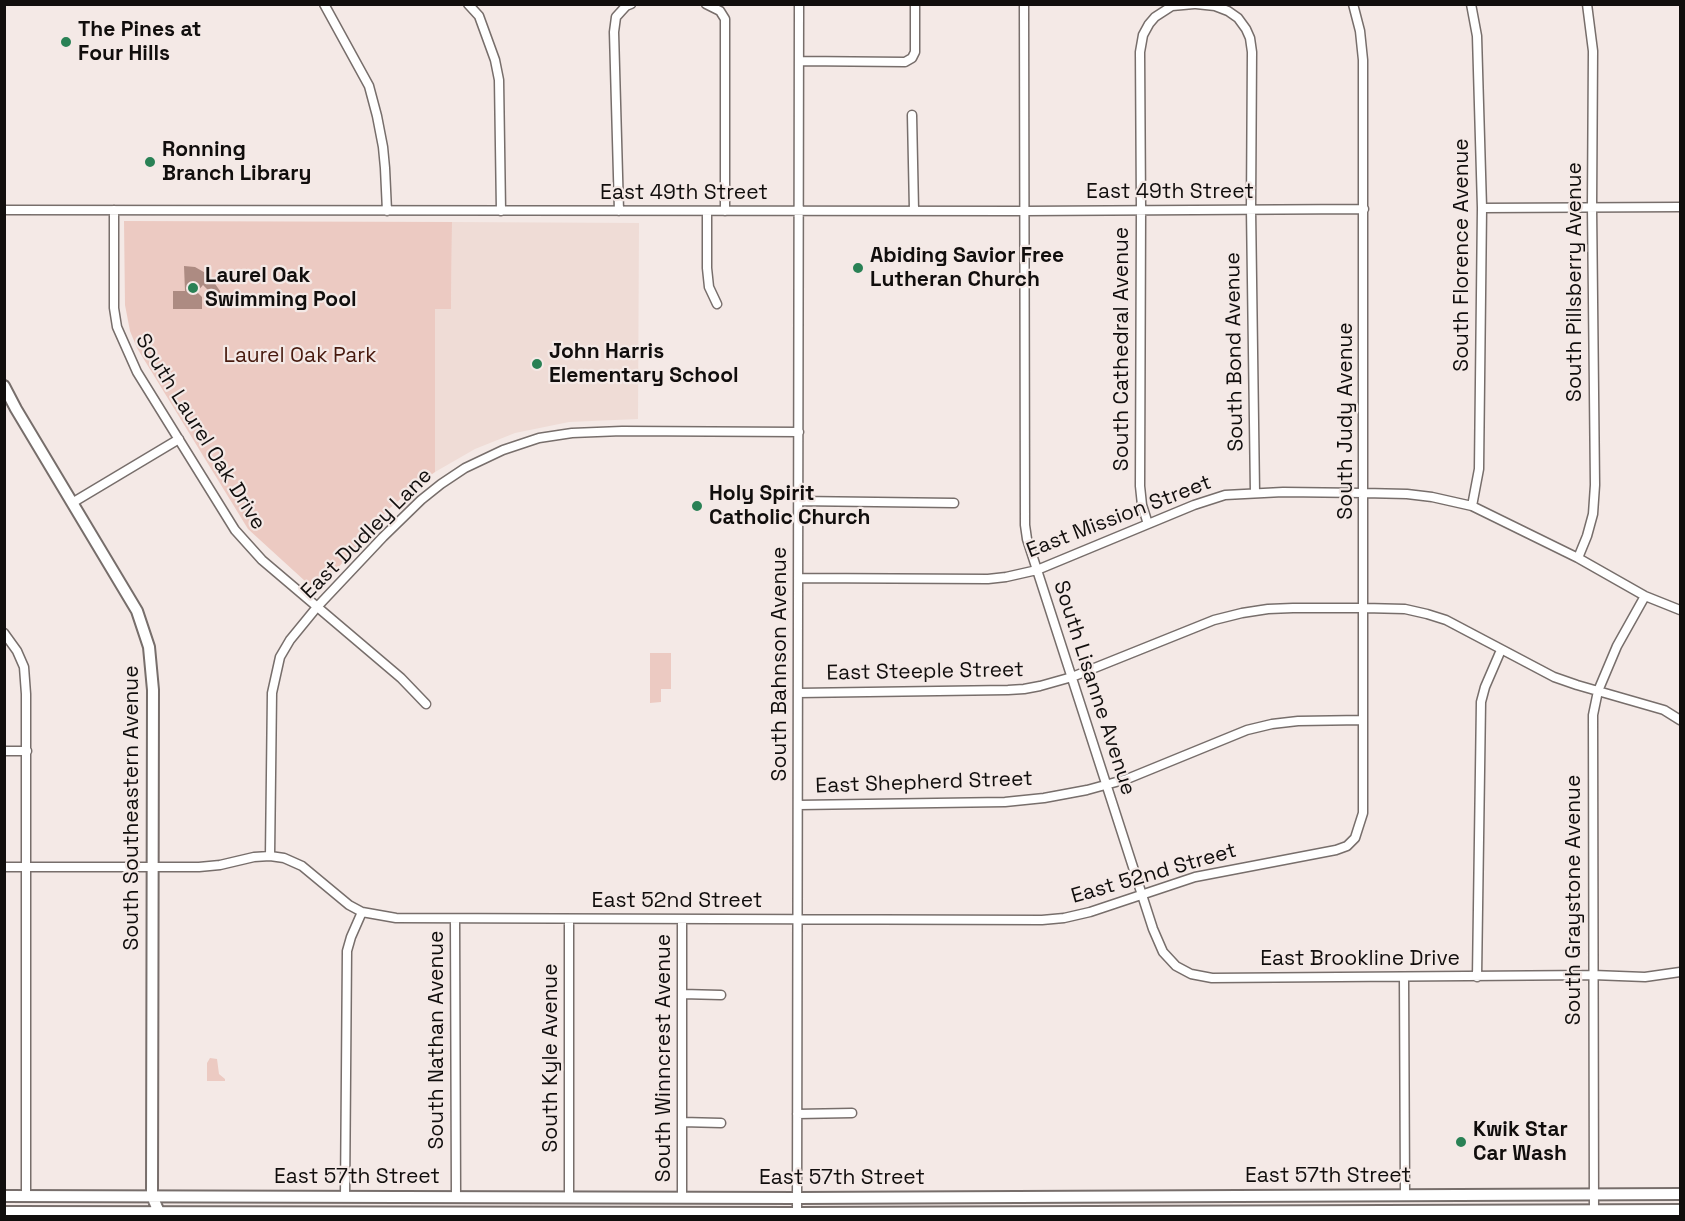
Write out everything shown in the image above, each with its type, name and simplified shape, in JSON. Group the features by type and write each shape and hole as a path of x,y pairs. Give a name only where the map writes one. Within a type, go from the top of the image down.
{"main road":[{"name":"South Southeastern Avenue","path":"4,386 137,611 149,647 153,690 152,1196 159,1214"},
{"name":"East 57th Street","path":"4,1196 797,1198 1680,1194"},
{"name":"South Southeastern Avenue","path":"144,1214 152,1196"},
{"name":"East 57th Street","path":"4,1212 797,1215 1594,1213 1680,1210"}],"street":[{"path":"324,4 369,86 381,132 387,211"},
{"path":"468,4 479,16 495,60 499,80 501,211"},
{"path":"619,211 614,33 616,17 626,6 632,4"},
{"path":"706,4 720,11 725,19 725,211"},
{"name":"South Bahnson Avenue","path":"797,1215 799,4"},
{"path":"799,61 905,62 912,58 915,52 915,4"},
{"name":"South Lisanne Avenue","path":"1024,4 1025,525 1037,570 1125,843"},
{"name":"South Cathedral Avenue","path":"1148,524 1142,505 1140,486 1140,52 1143,35 1149,24 1172,6 1195,4"},
{"name":"South Bond Avenue","path":"1195,4 1215,6 1238,18 1250,38 1252,52 1251,209 1255,493"},
{"name":"South Judy Avenue","path":"1353,4 1360,31 1363,60 1364,209 1363,813 1355,838"},
{"name":"South Florence Avenue","path":"1471,4 1477,36 1482,208 1479,469 1472,506"},
{"name":"South Pillsberry Avenue","path":"1578,558 1593,514 1595,485 1593,51 1587,4"},
{"path":"912,115 914,210"},
{"path":"1482,208 1680,207"},
{"name":"East 49th Street","path":"4,210 1364,209"},
{"name":"South Laurel Oak Drive","path":"114,210 114,308 117,327 137,372 235,530 262,560 401,678 426,704"},
{"path":"707,211 707,268 710,287 717,304"},
{"name":"East Dudley Lane","path":"270,856 273,682 278,663 284,650 317,607 421,500 465,468 503,450 540,438 572,433 615,431 799,432"},
{"path":"72,503 179,439"},
{"name":"East Mission Street","path":"798,578 988,579 1018,575 1037,570 1194,505 1225,495 1364,493 1416,495 1472,506 1578,558 1645,596 1680,610"},
{"path":"798,501 954,503"},
{"name":"South Graystone Avenue","path":"1594,1213 1593,716 1598,691 1617,646 1645,596"},
{"name":"East Steeple Street","path":"798,693 1008,690 1040,686 1072,677 1214,620 1242,613 1293,608 1405,609 1446,620 1554,677 1664,710 1680,720"},
{"path":"4,633 24,667 26,694 26,1196"},
{"path":"1478,977 1481,702 1501,650"},
{"name":"East Shepherd Street","path":"798,805 1005,802 1065,794 1127,779 1247,730 1298,721 1364,720"},
{"path":"4,751 27,751"},
{"name":"East 52nd Street","path":"4,867 220,865 254,857 270,856 284,858 302,866 349,905 362,912 396,918 1042,920 1090,912 1195,877 1336,850 1347,846 1355,838"},
{"name":"East Brookline Drive","path":"1125,843 1163,952 1176,966 1191,974 1212,978 1593,975 1645,977 1680,972"},
{"path":"345,1197 347,951 362,912"},
{"name":"South Nathan Avenue","path":"455,919 456,1197"},
{"name":"South Kyle Avenue","path":"569,919 569,1198"},
{"name":"South Winncrest Avenue","path":"682,919 682,1197"},
{"path":"1404,977 1406,1195"},
{"path":"682,994 722,995"},
{"path":"797,1114 852,1113"},
{"path":"682,1122 722,1123"}],"shaded area":[{"name":"John Harris Elementary School","path":"452,222 639,223 638,419 569,422 515,433 475,449 435,472 435,309 451,308"},
{"name":"Laurel Oak Swimming Pool","path":"184,266 195,267 209,275 220,291 222,305 214,304 214,296 203,285 197,292 202,297 202,309 173,309 173,291 185,291"}],"green space":[{"name":"Laurel Oak Park","path":"124,221 452,222 451,309 435,309 435,472 390,508 317,592 248,529 137,348 130,331 125,305"},
{"path":"650,653 671,653 671,689 661,689 661,702 650,703"},
{"path":"210,1058 217,1059 219,1074 225,1081 207,1081 207,1063"}],"place":[{"name":"The Pines at Four Hills","path":"66,42"},
{"name":"Ronning Branch Library","path":"150,162"},
{"name":"Abiding Savior Free Lutheran Church","path":"858,268"},
{"name":"Laurel Oak Swimming Pool","path":"193,288"},
{"name":"John Harris Elementary School","path":"537,364"},
{"name":"Holy Spirit Catholic Church","path":"697,506"},
{"name":"Kwik Star Car Wash","path":"1461,1142"}]}
